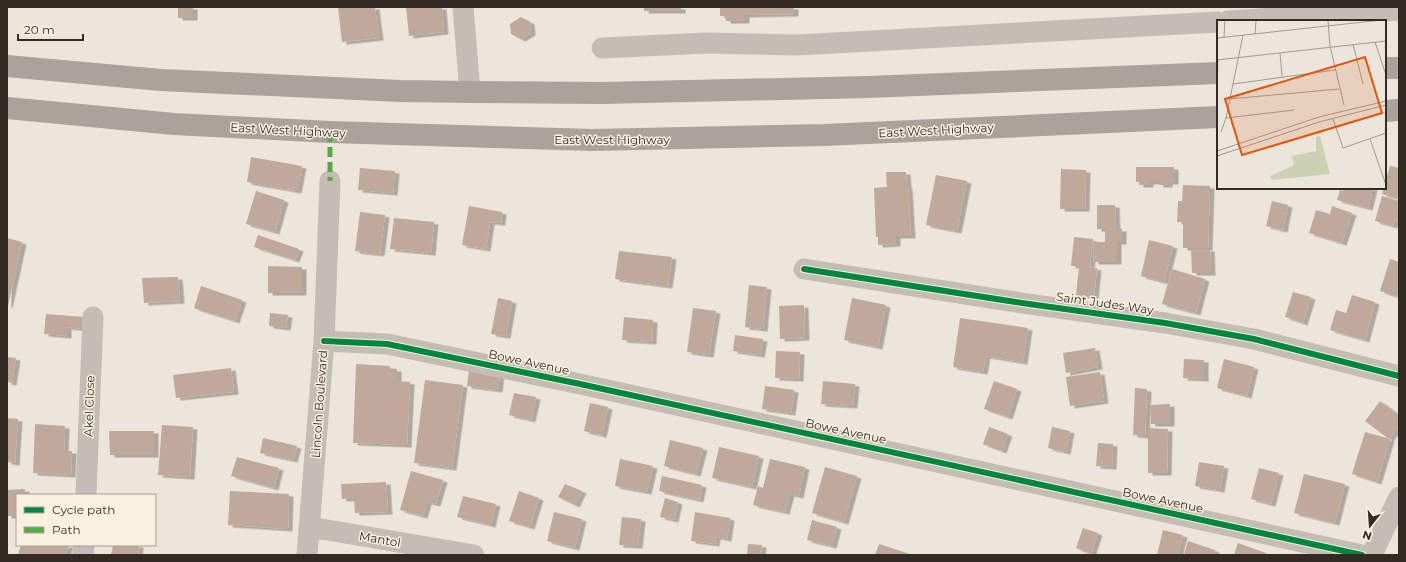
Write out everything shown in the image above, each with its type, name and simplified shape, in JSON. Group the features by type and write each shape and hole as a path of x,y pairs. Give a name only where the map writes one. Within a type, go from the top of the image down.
{"highway":[{"path":"7,66 160,80 400,91 470,92 602,92 852,87 1217,74"},
{"path":"1386,68 1399,68"},
{"name":"East West Highway","path":"7,108 174,124 330,132 593,140 824,135 1217,118"},
{"path":"1386,111 1399,110"}],"street":[{"path":"463,7 470,92"},
{"path":"1244,20 1399,10"},
{"path":"602,48 706,43 797,44 1173,16 1217,22"},
{"name":"Lincoln Boulevard","path":"307,555 324,341 330,181"},
{"name":"Saint Judes Way","path":"804,269 1022,303 1165,323 1247,338 1399,376"},
{"name":"Akel Close","path":"86,494 93,317"},
{"name":"Bowe Avenue","path":"324,341 387,344 557,379 1362,555"},
{"path":"1372,555 1399,497"},
{"name":"Mantol","path":"310,527 474,555"}],"building":[{"path":"178,7 193,7 193,18 178,18"},
{"path":"338,7 375,7 379,38 342,42"},
{"path":"406,7 442,7 444,32 409,36"},
{"path":"644,7 681,7 681,11 644,11"},
{"path":"720,7 794,7 794,14 745,15 745,21 726,21 726,16 720,16"},
{"path":"521,17 530,22 531,33 521,39 511,34 510,24"},
{"path":"251,157 302,166 297,191 247,182"},
{"path":"1390,166 1399,168 1399,199 1382,194 1383,189 1386,189 1386,180"},
{"path":"1136,167 1174,167 1174,182 1168,182 1168,185 1159,185 1159,182 1149,182 1149,185 1139,185 1139,182 1136,182"},
{"path":"360,168 395,171 393,193 358,190"},
{"path":"1061,169 1086,170 1085,209 1060,209"},
{"path":"886,172 906,172 911,236 896,236 896,244 878,245 878,237 876,237 874,188 887,187"},
{"path":"936,175 967,181 957,231 926,225"},
{"path":"1183,185 1210,186 1208,248 1183,248 1183,222 1177,222 1178,201 1182,201"},
{"path":"1344,189 1373,189 1368,208 1337,200 1340,190 1343,191"},
{"path":"256,191 284,200 275,232 246,224"},
{"path":"1382,196 1399,201 1399,220 1395,219 1393,226 1375,221"},
{"path":"1272,201 1288,205 1283,230 1266,226"},
{"path":"1097,205 1115,205 1116,229 1122,229 1122,242 1117,242 1117,262 1094,262 1093,242 1105,242 1105,229 1097,229"},
{"path":"469,206 502,212 501,223 490,222 486,249 462,245"},
{"path":"1332,206 1352,213 1342,243 1309,233 1316,210 1330,214"},
{"path":"360,212 385,215 380,254 355,251"},
{"path":"394,218 434,222 431,253 390,249"},
{"path":"258,235 299,249 295,260 254,247"},
{"path":"1074,237 1093,239 1090,267 1097,268 1094,297 1076,295 1079,266 1071,266"},
{"path":"7,238 22,242 8,306 7,306"},
{"path":"1149,240 1173,246 1164,282 1141,276"},
{"path":"1191,249 1210,249 1211,273 1192,273"},
{"path":"619,251 672,257 668,286 615,279"},
{"path":"1390,259 1399,262 1399,297 1380,291"},
{"path":"268,266 302,267 302,293 268,293"},
{"path":"1172,269 1205,279 1196,313 1162,304"},
{"path":"178,277 180,301 144,303 142,278"},
{"path":"749,285 767,287 763,329 745,327"},
{"path":"201,286 242,300 235,321 194,308"},
{"path":"1293,292 1311,297 1303,323 1285,317"},
{"path":"1352,295 1375,302 1365,340 1330,330 1336,310 1346,313"},
{"path":"498,298 512,301 506,336 491,334"},
{"path":"852,298 886,305 878,347 844,340"},
{"path":"804,305 805,338 780,339 779,306"},
{"path":"693,308 716,311 709,355 687,352"},
{"path":"270,313 288,315 286,328 269,326"},
{"path":"46,314 84,317 83,329 67,327 67,336 44,334"},
{"path":"624,317 653,320 652,342 622,340"},
{"path":"960,318 1028,328 1023,362 986,356 983,372 953,367"},
{"path":"735,335 763,339 760,355 733,351"},
{"path":"1095,348 1098,367 1066,373 1063,353"},
{"path":"776,351 800,352 799,379 775,378"},
{"path":"7,357 16,358 12,383 7,382"},
{"path":"1184,359 1204,360 1204,379 1183,378"},
{"path":"1224,359 1254,367 1247,396 1217,388"},
{"path":"356,364 390,366 390,369 397,369 397,381 410,382 407,445 353,443"},
{"path":"231,368 234,392 176,398 173,375"},
{"path":"469,369 500,374 498,390 467,386"},
{"path":"1100,372 1104,401 1070,406 1066,377"},
{"path":"425,380 463,385 452,468 414,463"},
{"path":"823,381 855,384 853,406 821,404"},
{"path":"994,381 1017,389 1008,417 984,409"},
{"path":"765,386 794,390 791,413 762,409"},
{"path":"1135,388 1147,389 1145,436 1133,435"},
{"path":"514,393 536,397 531,420 509,415"},
{"path":"1380,401 1399,415 1399,426 1389,439 1365,421"},
{"path":"590,403 608,407 602,435 584,431"},
{"path":"1170,404 1170,424 1151,424 1150,405"},
{"path":"7,418 18,419 15,463 7,462"},
{"path":"35,424 65,426 64,451 72,451 71,475 33,473"},
{"path":"162,425 193,427 190,477 158,475"},
{"path":"989,427 1008,434 1002,451 983,444"},
{"path":"1052,427 1070,431 1066,452 1048,448"},
{"path":"1148,428 1168,429 1167,473 1148,473"},
{"path":"109,431 154,431 154,455 110,455"},
{"path":"1365,432 1390,439 1377,482 1352,474"},
{"path":"263,438 297,446 293,460 260,453"},
{"path":"670,440 703,448 696,474 664,466"},
{"path":"1098,443 1113,444 1112,467 1096,466"},
{"path":"719,447 759,456 752,487 712,478"},
{"path":"237,457 279,468 274,488 231,476"},
{"path":"620,459 653,466 647,492 615,486"},
{"path":"770,459 805,467 799,496 790,494 785,512 753,505 758,486 763,488"},
{"path":"1199,462 1224,466 1220,490 1195,486"},
{"path":"825,467 857,476 844,522 812,513"},
{"path":"1259,468 1279,473 1271,504 1251,499"},
{"path":"411,471 443,480 436,504 427,502 423,516 400,510"},
{"path":"1304,474 1345,484 1335,523 1294,513"},
{"path":"662,476 702,485 699,500 659,491"},
{"path":"386,482 388,512 355,513 354,499 342,499 341,484"},
{"path":"565,484 582,491 575,505 558,497"},
{"path":"25,489 25,494 16,494 16,516 7,516 7,490"},
{"path":"230,491 289,494 288,529 228,525"},
{"path":"519,491 539,498 530,527 509,521"},
{"path":"463,496 496,504 491,525 457,517"},
{"path":"665,498 678,502 674,520 660,517"},
{"path":"554,512 582,519 575,548 547,541"},
{"path":"695,512 730,518 727,539 716,537 715,544 691,541"},
{"path":"622,517 641,519 638,546 619,545"},
{"path":"812,520 837,527 832,546 807,540"},
{"path":"1083,528 1098,533 1091,554 1076,548"},
{"path":"1163,530 1183,535 1178,555 1157,555"},
{"path":"1188,541 1215,550 1214,555 1184,555"},
{"path":"1238,543 1266,553 1265,555 1234,555"},
{"path":"748,544 762,545 761,555 747,555"},
{"path":"879,544 913,555 875,555"},
{"path":"21,546 69,546 65,555 18,555"},
{"path":"113,546 139,546 138,555 111,555"}],"marked path":[{"path":"330,132 330,181"}],"cycle path":[{"path":"804,269 1022,303 1165,323 1254,339 1399,376"},
{"path":"324,341 387,344 580,384 1362,555"}]}
